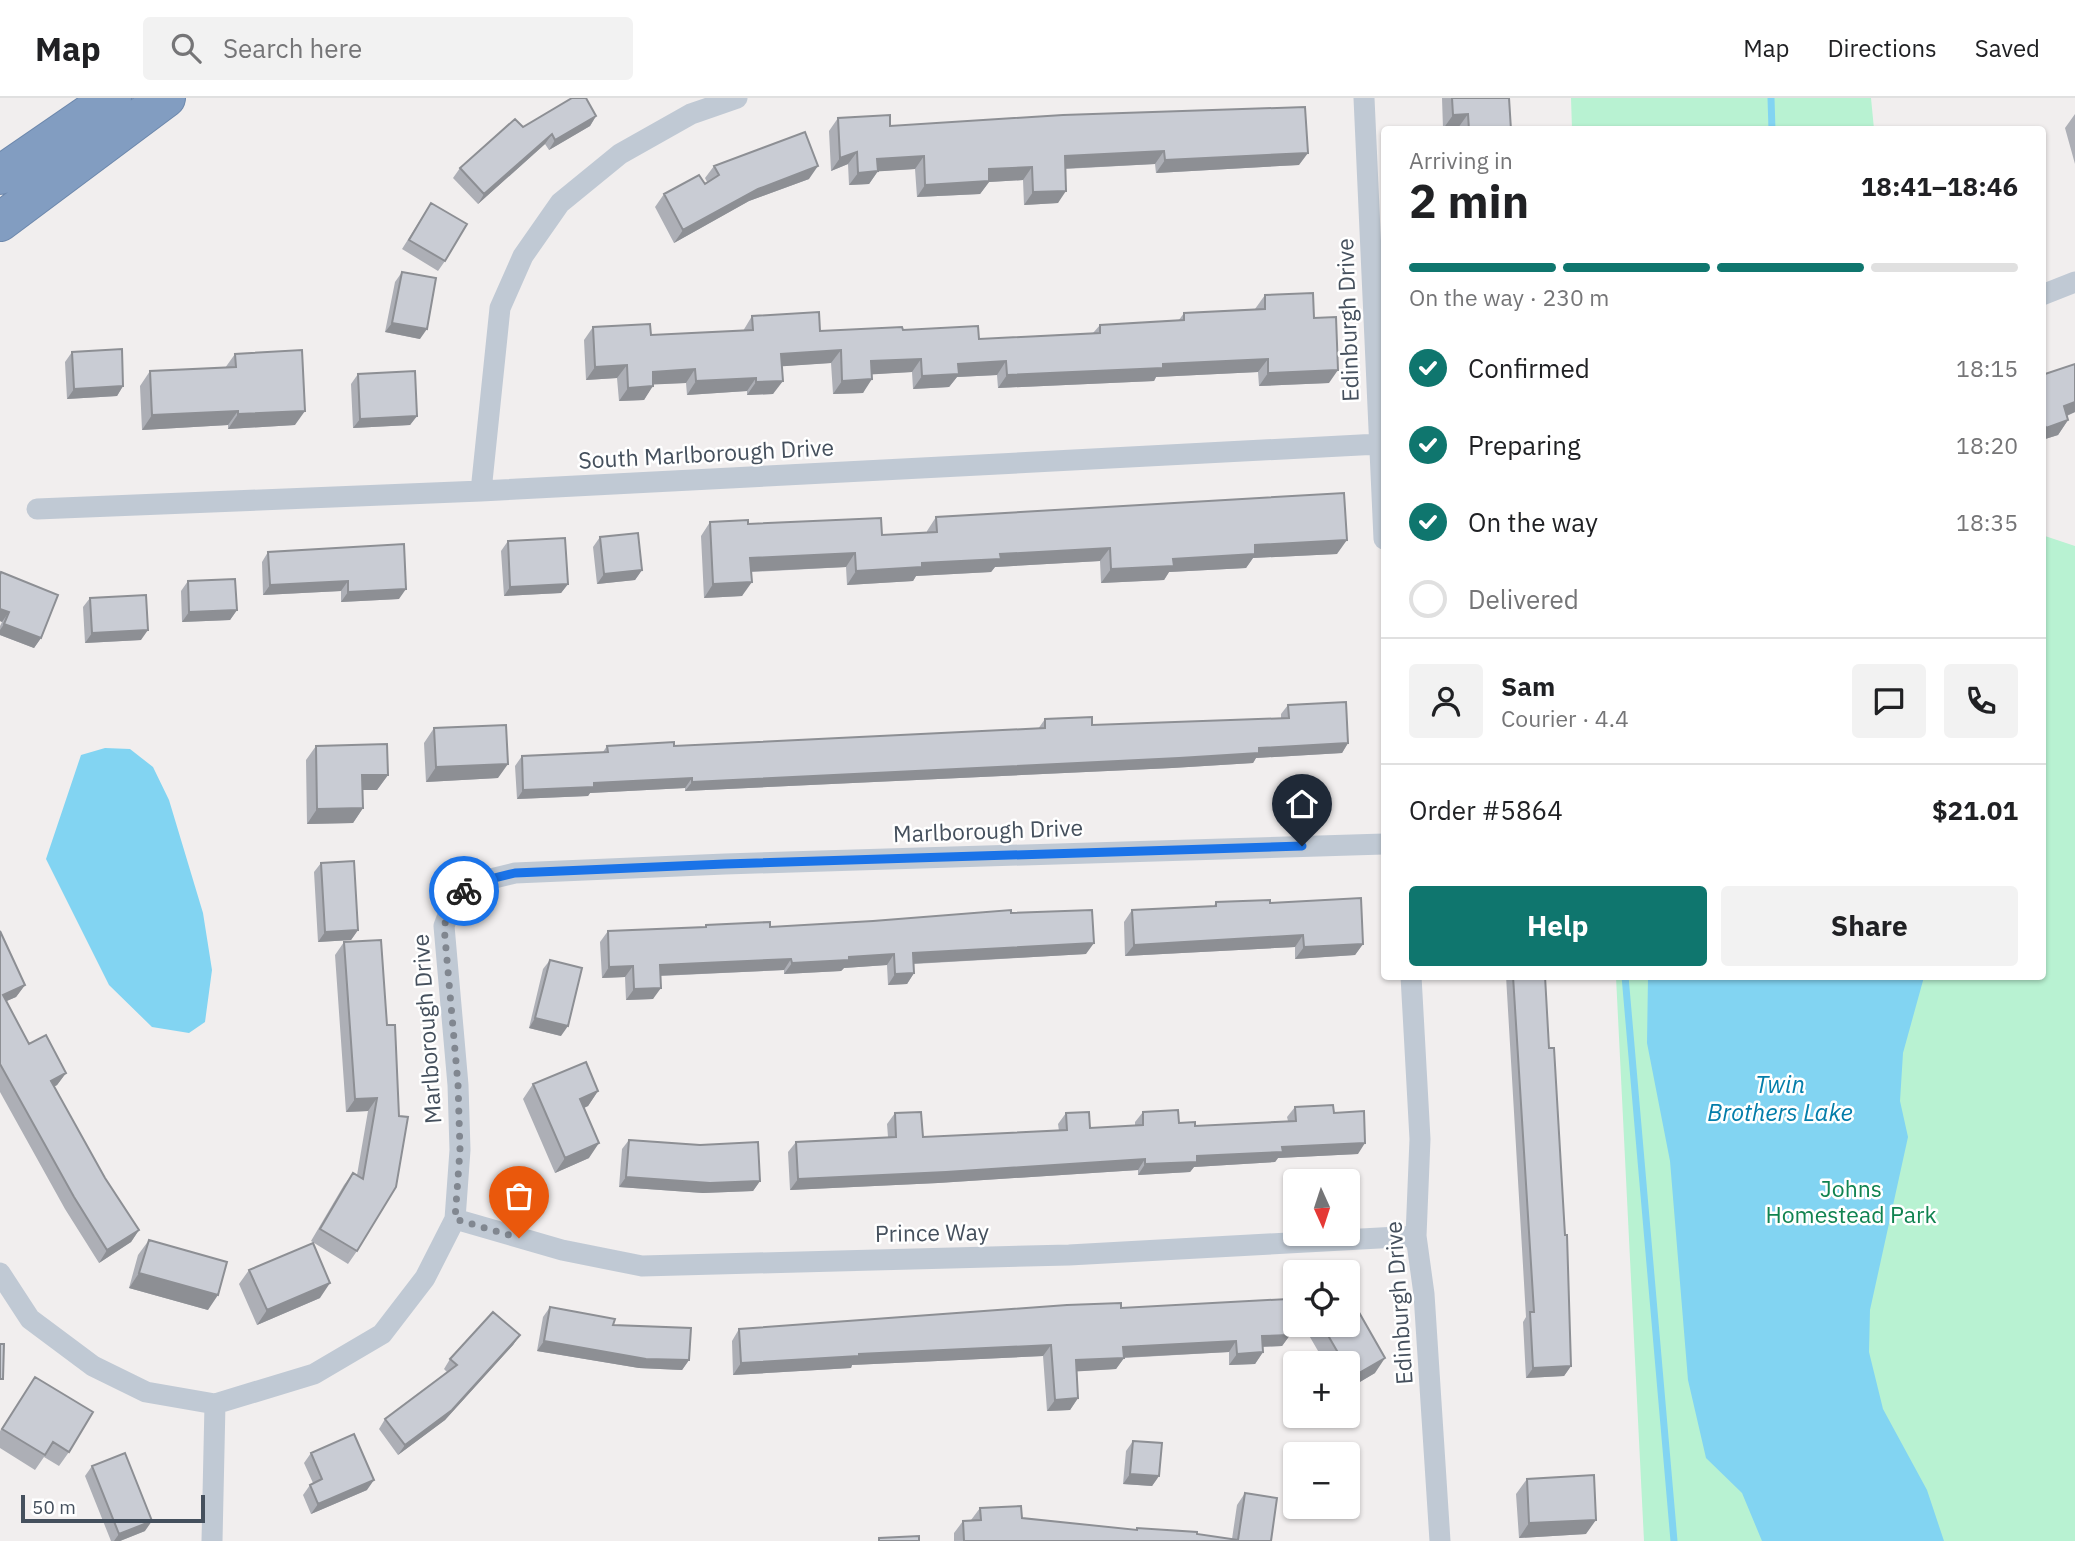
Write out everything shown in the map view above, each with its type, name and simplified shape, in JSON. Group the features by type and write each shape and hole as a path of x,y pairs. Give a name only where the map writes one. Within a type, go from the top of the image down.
{"highway":[{"path":"0,175 112,98"},
{"path":"0,222 166,98"}],"street":[{"path":"481,491 500,308 523,256 559,203 620,153 691,114 737,98"},
{"name":"Edinburgh Drive","path":"1364,98 1381,492"},
{"path":"2046,293 2075,282"},
{"name":"South Marlborough Drive","path":"37,509 481,491 1378,444"},
{"name":"Marlborough Drive","path":"0,1273 30,1319 93,1366 146,1392 215,1404 314,1374 382,1334 425,1278 455,1219 460,1150 458,1084 444,926 453,902 470,884 515,873 1381,844"},
{"name":"Edinburgh Drive","path":"1410,980 1420,1139 1416,1236 1424,1294 1440,1541"},
{"name":"Prince Way","path":"455,1219 562,1251 642,1266 1069,1255 1416,1236"},
{"path":"212,1541 215,1404"}],"green space":[{"path":"1571,98 1871,98 1874,126 1572,126"},
{"name":"Johns Homestead Park","path":"2046,536 2075,546 2075,1541 1644,1541 1616,980 2046,980"}],"water":[{"path":"105,748 130,749 153,767 169,800 203,913 212,970 205,1022 189,1033 152,1027 109,985 46,859 81,755"},
{"name":"Twin Brothers Lake","path":"1648,980 1923,980 1903,1053 1900,1101 1908,1137 1870,1310 1869,1352 1883,1409 1927,1490 1944,1541 1762,1541 1742,1493 1706,1458 1688,1380 1670,1161 1647,1043"}],"building":[{"path":"572,98 586,98 596,116 555,140 552,134 484,194 460,168 515,119 523,127"},
{"path":"1452,98 1509,98 1511,126 1469,126 1468,114 1453,115"},
{"path":"1305,107 1308,153 1165,160 1164,151 1065,156 1066,191 1033,192 1032,167 989,169 989,181 925,185 924,156 877,159 878,171 858,173 857,152 840,158 838,118 890,115 890,126 1063,115"},
{"path":"805,132 818,166 758,189 683,230 664,194 699,175 705,184 719,175 714,166"},
{"path":"431,203 467,224 445,261 409,240"},
{"path":"402,272 436,278 427,329 392,323"},
{"path":"1313,293 1314,318 1336,317 1338,370 1268,373 1268,359 1163,364 1163,368 1007,375 1006,361 958,364 959,374 922,376 921,359 871,361 872,379 842,381 841,350 781,354 783,381 756,382 756,378 696,381 695,369 653,372 653,386 628,388 627,365 595,367 593,327 650,324 651,335 753,330 752,316 819,312 820,331 978,326 979,339 1100,333 1100,325 1184,320 1184,313 1265,309 1265,295"},
{"path":"122,349 123,386 74,389 72,352"},
{"path":"302,350 305,411 152,415 150,371 236,367 235,354"},
{"path":"2075,364 2075,402 2064,406 2068,420 2046,428 2046,374"},
{"path":"415,371 417,416 360,419 358,374"},
{"path":"1344,493 1347,540 1255,545 1255,554 1173,559 1174,566 1111,569 1110,548 1000,554 1001,559 922,563 922,567 856,571 855,553 750,558 752,582 713,584 710,522 748,520 748,524 881,518 882,535 937,532 936,517"},
{"path":"638,533 642,570 604,574 600,537"},
{"path":"565,538 568,584 510,587 508,541"},
{"path":"404,544 406,589 348,592 348,581 270,585 268,552"},
{"path":"1,572 58,595 41,638 4,624 9,612 0,609"},
{"path":"235,579 237,610 189,612 188,581"},
{"path":"146,595 148,630 92,633 90,598"},
{"path":"1346,702 1348,743 1259,748 1259,753 692,782 692,778 523,790 522,756 608,752 607,746 674,742 674,746 1045,728 1045,719 1092,717 1092,725 1289,718 1288,705"},
{"path":"506,725 508,764 436,767 434,728"},
{"path":"387,744 388,775 362,775 363,808 317,809 316,746"},
{"path":"354,861 358,930 325,932 321,863"},
{"path":"1361,898 1363,944 1304,947 1303,935 1134,945 1132,910 1216,906 1216,902 1270,900 1270,903"},
{"path":"1011,910 1011,913 1092,910 1094,943 913,953 914,973 895,974 894,954 792,963 791,959 660,965 661,988 634,989 633,966 609,967 608,931 770,922 770,927"},
{"path":"0,931 25,985 3,995 29,1044 46,1035 66,1073 51,1081 105,1178 139,1230 107,1250 74,1197 0,1064"},
{"path":"381,940 387,1025 395,1025 399,1116 408,1117 396,1187 357,1251 320,1229 353,1173 363,1179 377,1098 355,1099 344,942"},
{"path":"550,960 582,968 568,1026 535,1018"},
{"path":"1513,980 1545,980 1549,1048 1554,1048 1567,1235 1571,1366 1533,1368 1530,1312 1534,1312"},
{"path":"586,1062 598,1091 580,1099 599,1143 565,1158 533,1084"},
{"path":"1333,1105 1334,1113 1364,1111 1365,1143 1282,1147 1283,1152 1197,1156 1197,1162 1145,1164 1145,1159 798,1179 796,1142 896,1137 895,1113 921,1112 923,1137 1067,1130 1066,1113 1089,1112 1090,1128 1143,1125 1143,1112 1178,1110 1179,1123 1195,1122 1195,1126 1296,1121 1295,1107"},
{"path":"629,1140 700,1145 758,1142 760,1181 710,1183 626,1177"},
{"path":"149,1240 227,1262 218,1295 139,1273"},
{"path":"313,1243 330,1283 267,1310 249,1270"},
{"path":"1283,1299 1283,1335 1262,1336 1263,1352 1237,1354 1236,1341 1123,1347 1124,1358 1076,1360 1078,1398 1055,1400 1051,1345 859,1354 741,1363 739,1329 1067,1305 1121,1303 1121,1308"},
{"path":"550,1307 615,1319 613,1325 691,1328 689,1360 646,1359 544,1341"},
{"path":"493,1312 520,1335 452,1410 405,1445 385,1419 457,1365 450,1359"},
{"path":"1360,1314 1385,1358 1360,1372 1360,1351 1337,1351 1329,1337 1360,1337"},
{"path":"0,1344 4,1344 3,1379 0,1379"},
{"path":"35,1377 93,1412 69,1452 53,1442 45,1455 2,1429"},
{"path":"354,1434 374,1480 318,1504 310,1485 322,1479 311,1453"},
{"path":"1133,1441 1162,1443 1159,1476 1130,1474"},
{"path":"125,1453 152,1521 119,1534 92,1466"},
{"path":"1594,1475 1596,1520 1529,1523 1527,1479"},
{"path":"1245,1493 1277,1498 1271,1541 964,1541 963,1521 981,1520 980,1508 1021,1506 1022,1518 1137,1530 1197,1532 1238,1540"},
{"path":"919,1536 919,1541 879,1541 879,1538"}],"waterway":[{"path":"1771,98 1772,126"},
{"path":"1625,980 1674,1541"}],"way so far":[{"path":"464,891 453,902 444,926 458,1084 460,1150 455,1219 519,1238"}],"route":[{"path":"464,891 470,884 515,873 1302,846"}]}
